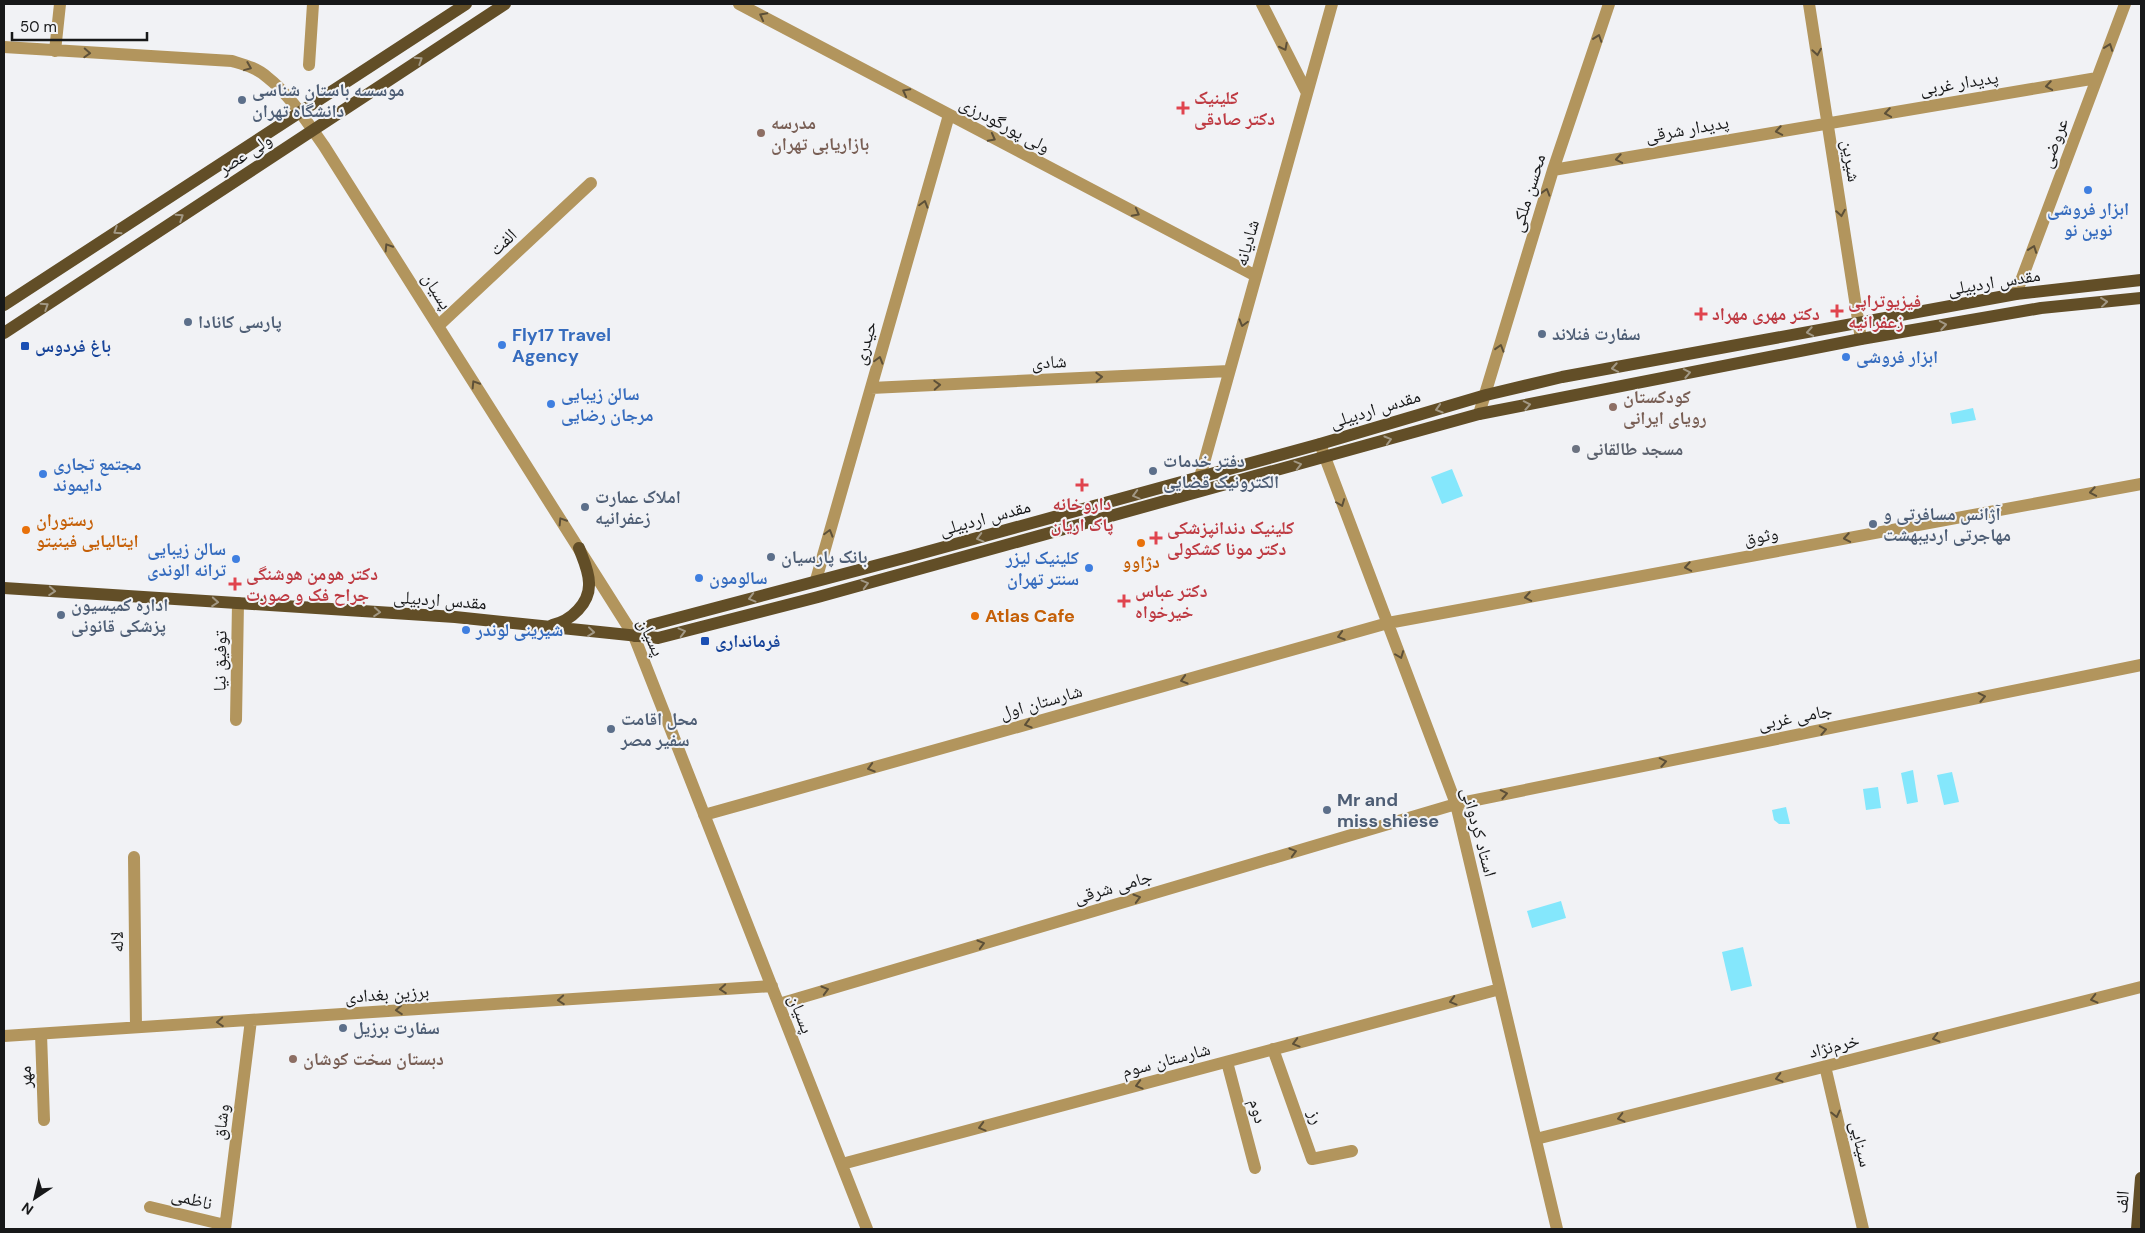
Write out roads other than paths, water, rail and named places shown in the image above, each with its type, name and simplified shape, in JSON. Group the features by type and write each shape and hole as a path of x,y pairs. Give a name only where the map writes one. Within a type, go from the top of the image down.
{"main road":[{"name":"ولی عصر","path":"4,305 466,4"},
{"name":"ولی عصر","path":"4,332 505,4"},
{"name":"مقدس اردبیلی","path":"634,636 651,625 1320,444 1486,395 1562,378 2016,294 2141,280"},
{"name":"مقدس اردبیلی","path":"4,588 454,617 658,638 818,597 1480,414 1861,339 2041,308 2141,298"},
{"path":"540,626 555,625 566,620 584,601 589,583 587,571 578,548"},
{"path":"816,580 818,597"},
{"name":"الف","path":"2137,1229 2141,1178"}],"street":[{"path":"55,51 60,4"},
{"path":"309,65 313,4"},
{"name":"ولی پورگودرزی","path":"739,4 1256,276"},
{"path":"1262,4 1307,93"},
{"name":"شادیانه","path":"1201,492 1200,477 1332,4"},
{"name":"محسن ملکی","path":"1480,414 1553,170 1609,4"},
{"name":"شیرین","path":"1809,4 1861,339"},
{"name":"عروضی","path":"2016,294 2125,4"},
{"name":"پسیان","path":"4,47 232,61 252,67 267,77 300,112 634,636 867,1229"},
{"name":"پدیدار غربی","path":"1828,123 2097,78"},
{"name":"حیدری","path":"816,580 949,115"},
{"name":"پدیدار شرقی","path":"1553,170 1828,123"},
{"name":"الفت","path":"438,326 591,183"},
{"name":"شادی","path":"871,388 1229,371"},
{"name":"استاد کردوانی","path":"1320,444 1456,804 1557,1229"},
{"name":"وثوق","path":"1388,623 2141,484"},
{"name":"توفیق نیا","path":"236,720 238,603"},
{"name":"شارستان اول","path":"704,815 1388,623"},
{"name":"جامی غربی","path":"1456,804 2141,665"},
{"name":"جامی شرقی","path":"779,1004 1456,804"},
{"name":"لاله","path":"134,857 136,1027"},
{"name":"برزین بغدادی","path":"4,1036 772,986"},
{"name":"خرم‌نژاد","path":"1536,1139 2141,987"},
{"name":"شارستان سوم","path":"842,1164 1500,989"},
{"name":"وشاق","path":"225,1227 251,1020"},
{"name":"مهر","path":"41,1034 44,1120"},
{"name":"رز","path":"1273,1049 1312,1158 1352,1152"},
{"name":"دوم","path":"1227,1062 1255,1168"},
{"name":"سینایی","path":"1824,1066 1863,1229"},
{"name":"ناظمی","path":"150,1206 225,1227"}],"water":[{"path":"1973,408 1976,420 1952,424 1950,413"},
{"path":"1452,469 1463,496 1442,504 1431,477"},
{"path":"1913,770 1918,802 1907,804 1901,773"},
{"path":"1952,772 1959,802 1944,805 1937,775"},
{"path":"1878,787 1881,808 1866,810 1863,789"},
{"path":"1786,807 1790,824 1779,824 1774,820 1772,810"},
{"path":"1561,901 1566,918 1532,928 1527,911"},
{"path":"1743,947 1752,986 1731,991 1722,952"}],"place":[{"name":"موسسه باستان شناسی دانشگاه تهران","path":"242,100"},
{"name":"کلینیک دکتر صادقی","path":"1183,108"},
{"name":"مدرسه بازاریابی تهران","path":"761,133"},
{"name":"ابزار فروشی نوین نو","path":"2088,190"},
{"name":"فیزیوتراپی زعفرانیه","path":"1837,311"},
{"name":"دکتر مهری مهراد","path":"1701,314"},
{"name":"پارسی کانادا","path":"188,322"},
{"name":"سفارت فنلاند","path":"1542,334"},
{"name":"Fly17 Travel Agency","path":"502,345"},
{"name":"باغ فردوس","path":"25,346"},
{"name":"ابزار فروشی","path":"1846,357"},
{"name":"سالن زیبایی مرجان رضایی","path":"551,404"},
{"name":"کودکستان رویای ایرانی","path":"1613,407"},
{"name":"مسجد طالقانی","path":"1576,449"},
{"name":"دفتر خدمات الکترونیک قضایی","path":"1153,471"},
{"name":"مجتمع تجاری دایموند","path":"43,474"},
{"name":"داروخانه پاک اریان","path":"1082,485"},
{"name":"املاک عمارت زعفرانیه","path":"585,507"},
{"name":"آژانس مسافرتی و مهاجرتی اردیبهشت","path":"1873,524"},
{"name":"رستوران ایتالیایی فینیتو","path":"26,530"},
{"name":"کلینیک دندانپزشکی دکتر مونا کشکولی","path":"1156,538"},
{"name":"دژاوو","path":"1141,543"},
{"name":"بانک پارسیان","path":"771,557"},
{"name":"سالن زیبایی ترانه الوندی","path":"236,559"},
{"name":"کلینیک لیزر سنتر تهران","path":"1089,568"},
{"name":"سالومون","path":"699,578"},
{"name":"دکتر هومن هوشنگی جراح فک و صورت","path":"235,584"},
{"name":"دکتر عباس خیرخواه","path":"1124,601"},
{"name":"اداره کمیسیون پزشکی قانونی","path":"61,615"},
{"name":"Atlas Cafe","path":"975,616"},
{"name":"شیرینی لوندر","path":"466,630"},
{"name":"فرمانداری","path":"705,641"},
{"name":"محل اقامت سفیر مصر","path":"611,729"},
{"name":"Mr and miss shiese","path":"1327,810"},
{"name":"سفارت برزیل","path":"343,1028"},
{"name":"دبستان سخت کوشان","path":"293,1059"}]}
